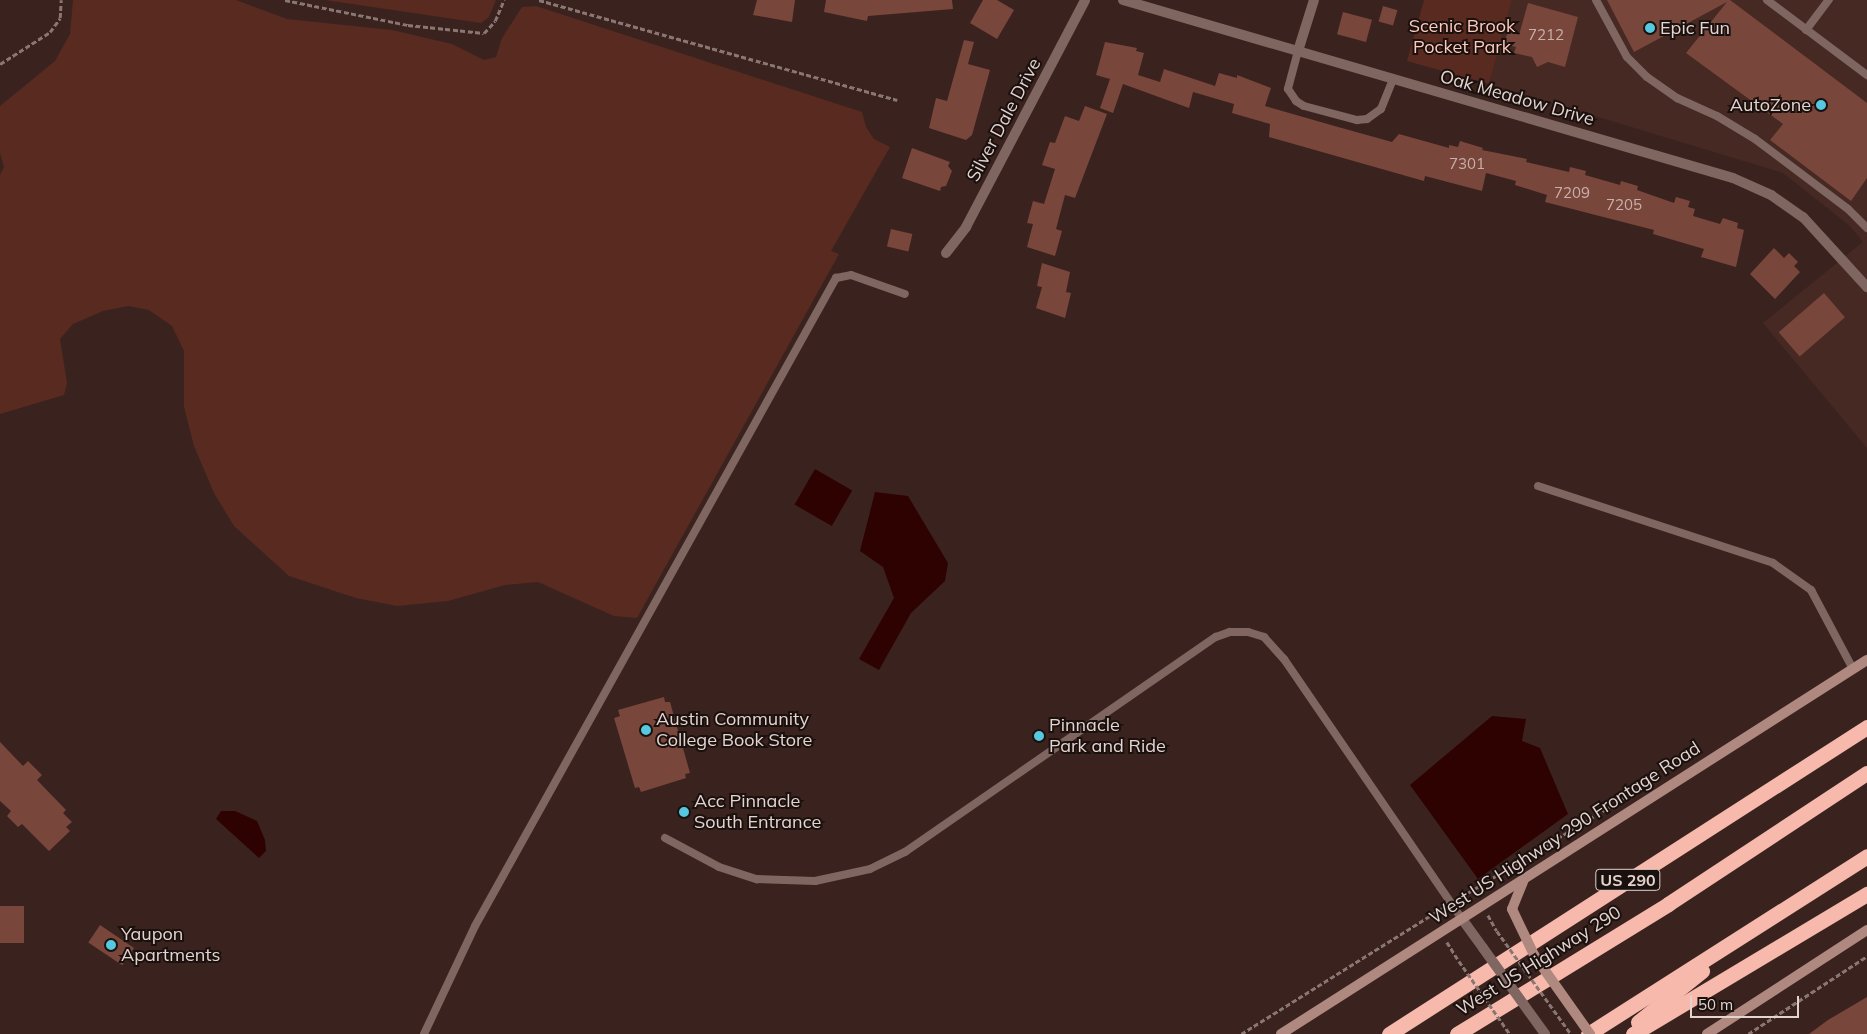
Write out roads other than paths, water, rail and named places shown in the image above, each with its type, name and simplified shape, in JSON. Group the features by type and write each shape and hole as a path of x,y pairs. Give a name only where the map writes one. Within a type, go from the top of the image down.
{"highway":[{"name":"US 290","path":"1389,1034 1867,727"},
{"name":"West US Highway 290","path":"1457,1034 1668,904 1867,772"},
{"path":"1589,1034 1867,856"},
{"path":"1633,1034 1867,894"},
{"path":"1623,1034 1759,925"}],"main road":[{"name":"West US Highway 290 Frontage Road","path":"1281,1034 1867,660"},
{"path":"1524,878 1512,910 1534,955 1589,1034"},
{"path":"1707,1034 1867,930"}],"street":[{"name":"Silver Dale Drive","path":"946,252 966,227 1085,0"},
{"name":"Oak Meadow Drive","path":"1123,0 1713,171 1752,186 1804,217 1867,287"},
{"path":"1298,52 1314,0"},
{"path":"1462,919 1545,1034"}],"lane":[{"path":"1596,0 1627,56 1647,77 1678,98 1717,116 1755,139 1848,209 1867,228"},
{"path":"1767,0 1867,75"},
{"path":"1806,30 1829,0"},
{"path":"1298,52 1288,89 1296,101 1304,106 1357,120 1367,118 1381,109 1393,79"},
{"path":"424,1034 475,926 836,278 851,275 905,294"},
{"path":"1538,486 1773,563 1811,590 1853,668"},
{"path":"664,838 719,867 757,878 815,881 870,869 930,835 1216,637 1240,631 1264,637 1277,650 1462,919"}],"place":[{"name":"Epic Fun","path":"1650,28"},
{"name":"AutoZone","path":"1821,105"},
{"name":"Austin Community College Book Store","path":"646,730"},
{"name":"Pinnacle Park and Ride","path":"1039,736"},
{"name":"Acc Pinnacle South Entrance","path":"684,812"},
{"name":"Yaupon Apartments","path":"111,945"}],"park label":[{"name":"Scenic Brook Pocket Park","path":"1462,37"}]}
